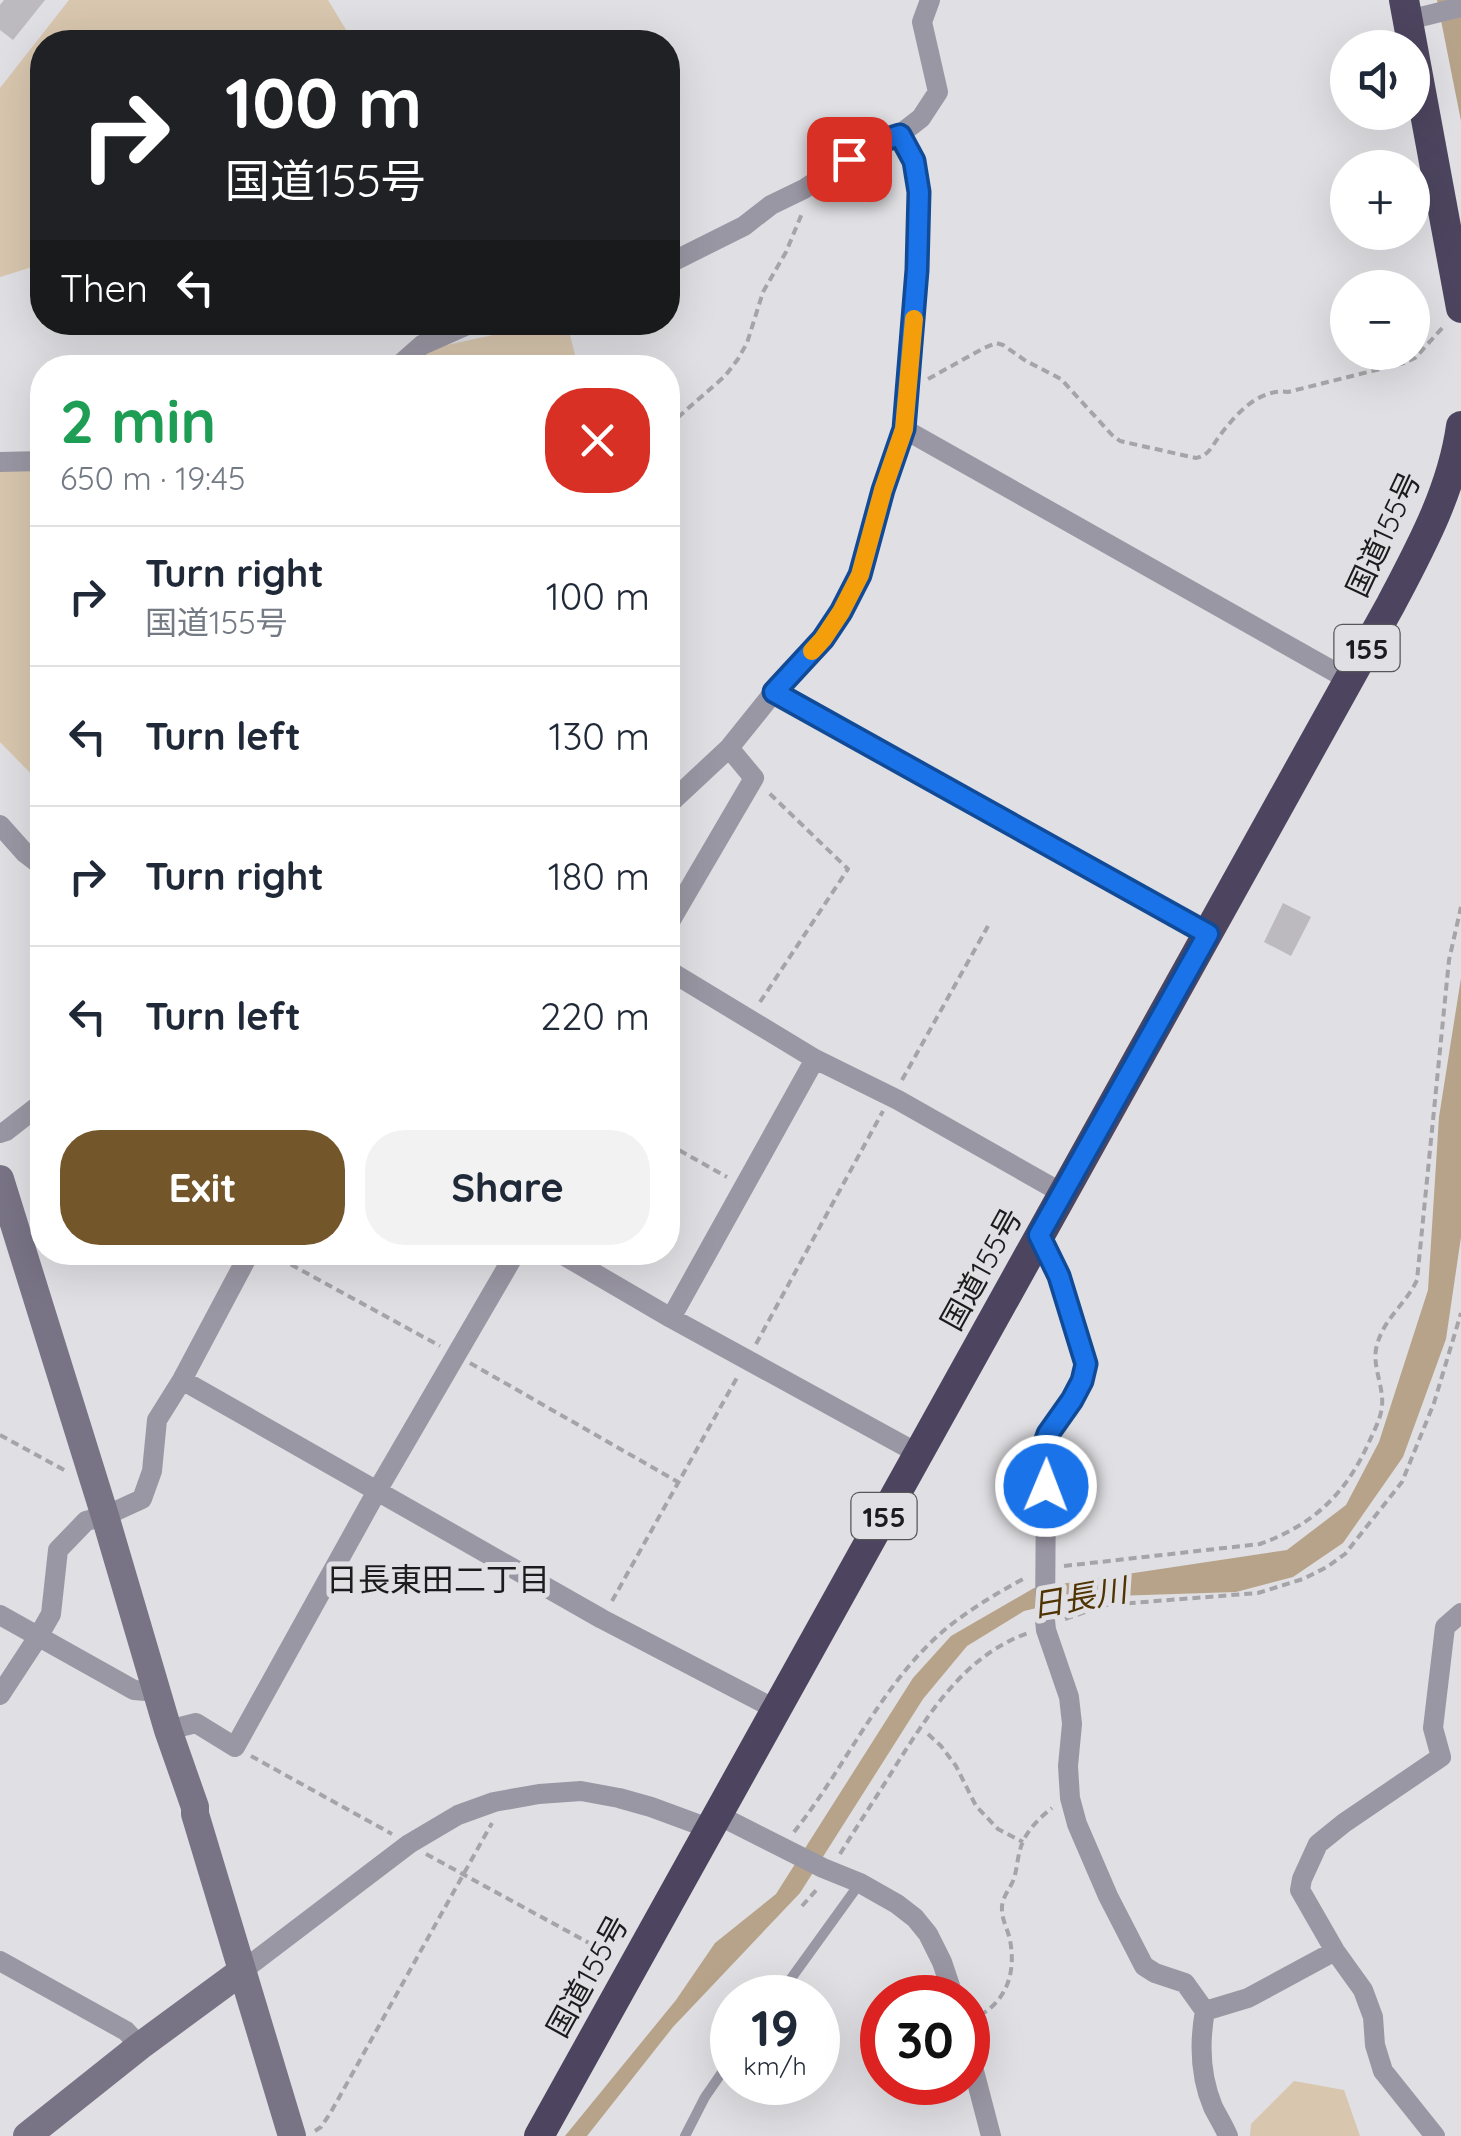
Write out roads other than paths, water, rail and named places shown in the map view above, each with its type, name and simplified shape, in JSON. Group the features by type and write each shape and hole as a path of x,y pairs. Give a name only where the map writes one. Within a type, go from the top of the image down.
{"highway":[{"path":"1415,11 1453,222 1457,313"},
{"name":"国道155号","path":"539,2136 1349,680 1427,534 1445,492 1461,426"}],"street":[{"path":"680,258 744,226 771,205 804,189 872,144 900,135 921,118 938,92 922,22 930,0"},
{"path":"1415,11 1461,7"},
{"path":"680,794 729,748 823,639 860,575 904,429 909,384 919,192 914,161 900,135"},
{"path":"411,355 445,335"},
{"path":"904,429 1349,680"},
{"path":"0,462 30,461"},
{"path":"774,692 1208,934"},
{"path":"680,904 754,778 729,748"},
{"path":"0,825 30,858"},
{"path":"680,977 815,1058 893,1097 1062,1193"},
{"path":"671,1318 815,1058"},
{"path":"0,1133 30,1112"},
{"path":"0,1178 168,1730 196,1808 242,1971 301,2135"},
{"path":"1039,1235 1059,1276 1086,1364 1077,1390 1048,1434 1040,1456 1046,1486 1045,1623 1069,1697 1070,1798 1093,1864 1144,1966 1185,1983 1205,2011 1200,2036 1202,2067 1213,2106 1228,2136"},
{"path":"0,1695 51,1614 58,1550 86,1521 142,1500 152,1471 158,1420 243,1265"},
{"path":"168,1730 196,1723 234,1747 508,1265"},
{"path":"580,1265 919,1454"},
{"path":"182,1380 622,1630 776,1710"},
{"path":"1435,2136 1383,2071 1363,1990 1300,1890 1318,1844 1440,1757 1433,1728 1445,1627 1461,1613"},
{"path":"0,1615 134,1690 158,1692"},
{"path":"27,2136 409,1844 458,1814 494,1802 539,1794 581,1792 635,1802 713,1822 787,1849 897,1904 922,1926 946,1975"},
{"path":"1205,2011 1248,1998 1335,1951"},
{"path":"0,1961 126,2030 140,2046"},
{"path":"983,2105 991,2136"}],"lane":[{"path":"793,1975 860,1883"},
{"path":"685,2136 710,2090"}],"water":[{"path":"1437,0 1461,0 1461,121"},
{"name":"日長川","path":"1461,978 1461,1237 1446,1339 1403,1457 1343,1543 1293,1577 1236,1592 1083,1597 1024,1611 967,1646 923,1699 800,1893 722,1975 710,1975 710,1988 673,2027 587,2136 565,2136 676,2000 715,1943 776,1894 913,1678 951,1636 1034,1588 1287,1550 1346,1505 1379,1442 1428,1290 1439,1117"}],"district":[{"name":"日長東田二丁目","path":"438,1579"}]}
